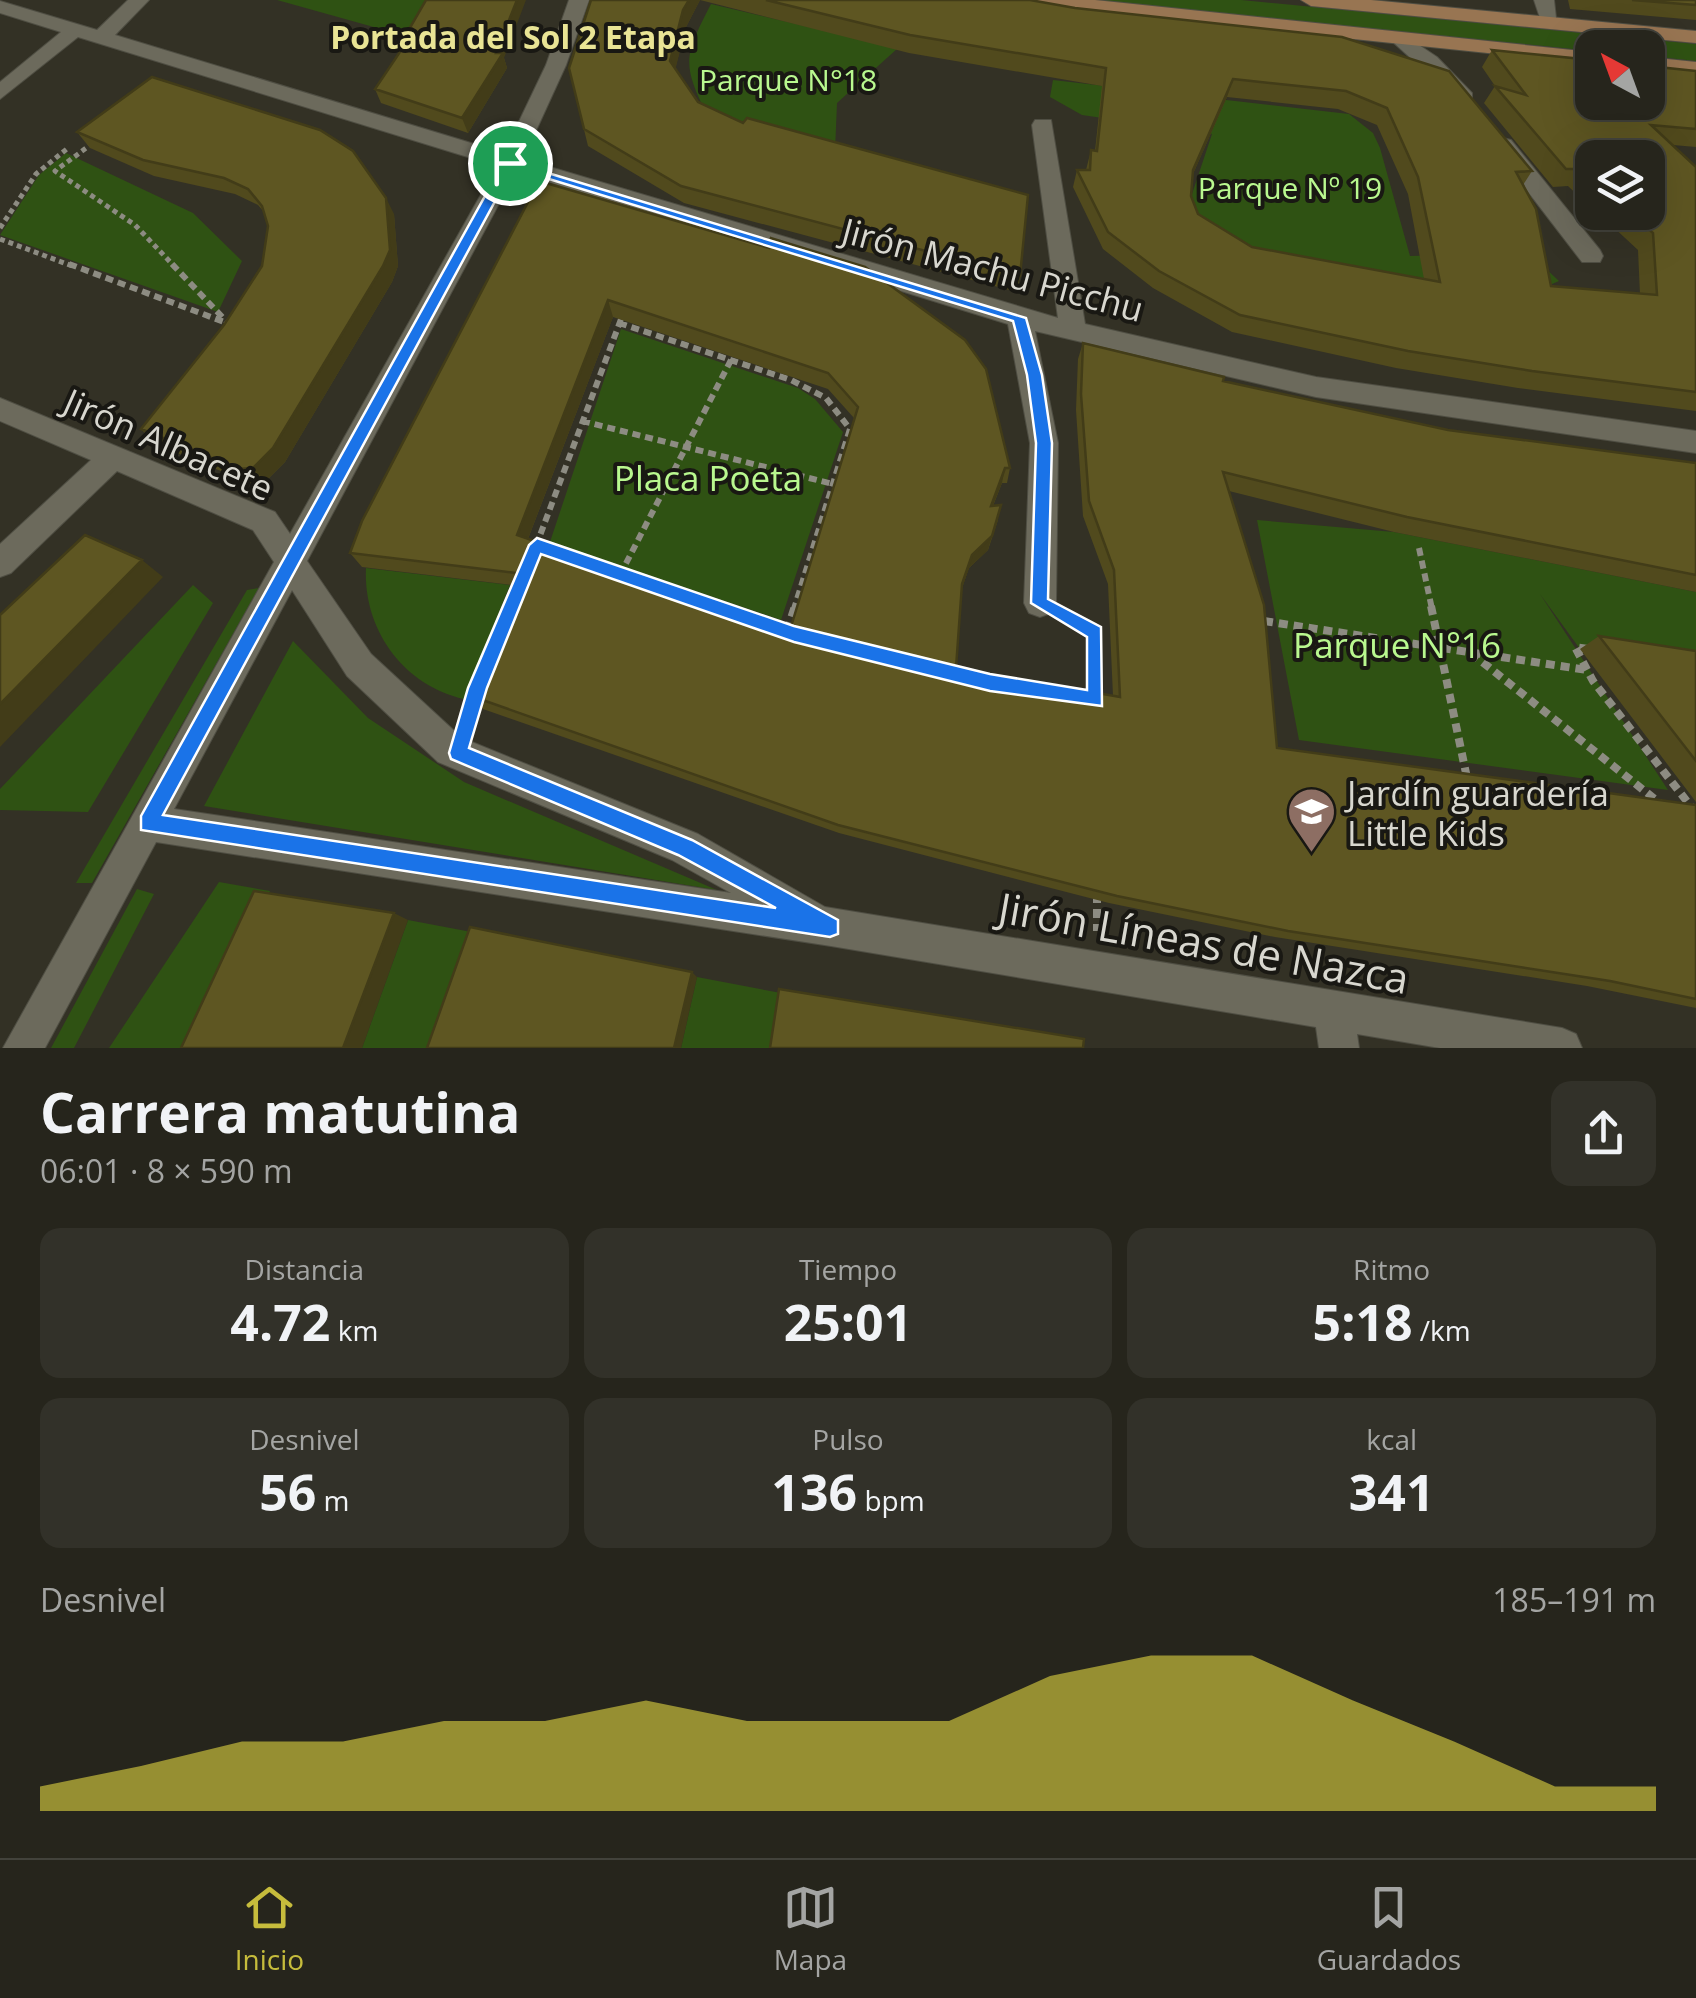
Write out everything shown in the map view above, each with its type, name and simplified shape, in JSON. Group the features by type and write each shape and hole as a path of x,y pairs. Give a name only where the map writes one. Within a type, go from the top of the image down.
{"main road":[{"path":"1040,0 1575,56"},
{"path":"1312,0 1696,36"},
{"path":"1665,65 1696,68"}],"street":[{"path":"102,37 139,0"},
{"path":"23,1048 293,564 510,163 556,65 578,0"},
{"path":"1544,0 1550,23"},
{"name":"Jirón Machu Picchu","path":"0,8 1019,318 1316,387 1696,442"},
{"path":"0,93 76,30"},
{"path":"1401,39 1462,93 1591,256"},
{"path":"1043,126 1073,330"},
{"path":"1019,318 1034,375 1044,443 1040,603"},
{"name":"Jirón Albacete","path":"0,409 264,521 293,564"},
{"path":"0,564 112,458"},
{"name":"Jirón Líneas de Nazca","path":"293,564 359,665 458,753 685,848 830,927"},
{"name":"Jirón Líneas de Nazca","path":"148,823 1098,972 1336,1030 1562,1048"}],"path":[{"path":"0,238 228,323 135,226 55,171 97,140"},
{"path":"0,228 36,174 68,148"},
{"path":"530,563 627,306"},
{"path":"619,324 730,360 826,398 850,429 790,632 771,626"},
{"path":"620,574 730,360"},
{"path":"582,421 833,484"},
{"path":"537,545 554,551"},
{"path":"1418,548 1468,784 1449,781"},
{"path":"604,569 639,581"},
{"path":"1040,603 1095,632 1096,720"},
{"path":"1264,621 1439,644 1587,670"},
{"path":"1592,650 1576,647 1587,670 1696,813"},
{"path":"1468,650 1677,818 1696,821"},
{"path":"458,753 478,688"},
{"path":"1078,697 1096,700"},
{"path":"1097,875 1098,972"}],"green space":[{"path":"277,0 435,0 413,38"},
{"path":"1092,0 1241,0 1575,32 1575,49"},
{"name":"Parque N°18","path":"711,4 898,48 837,103 835,151 706,113 693,82 689,59"},
{"path":"1665,41 1696,44 1696,61 1665,58"},
{"name":"Parque Nº 19","path":"1053,80 1349,114 1373,133 1380,148 1410,256 1529,253 1559,281 1499,307 1227,252 1189,203 1212,134 1082,115 1050,97"},
{"path":"66,153 193,213 242,261 218,312 0,235 39,175"},
{"name":"Placa Poeta","path":"621,329 798,388 815,399 843,432 781,620 550,542"},
{"name":"Parque N°16","path":"1257,520 1394,532 1696,592 1696,666 1580,649 1540,594 1668,790 1299,740"},
{"path":"366,568 510,585 464,699 423,681 391,651 371,612"},
{"path":"193,585 213,603 88,812 0,810 0,789"},
{"path":"259,588 92,883 76,883 247,590"},
{"path":"293,641 368,718 464,782 717,890 204,806"},
{"path":"219,882 270,891 193,1048 109,1048"},
{"path":"137,889 154,894 74,1048 51,1048"},
{"path":"408,920 482,934 443,1048 362,1048"},
{"path":"697,977 781,993 772,1048 681,1048"}],"building":[{"path":"426,0 517,0 496,53 503,53 462,118 375,89 414,31 408,31"},
{"path":"591,0 689,0 670,61 698,102 743,123 747,118 1028,195 1020,276 681,186 584,129 569,68"},
{"path":"766,0 1030,0 1342,37 1449,71 1532,171 1516,172 1536,209 1551,286 1657,295 1650,230 1665,230 1665,140 1575,140 1575,169 1566,169 1495,86 1526,95 1492,50 1575,58 1575,120 1665,120 1665,68 1696,71 1696,129 1651,125 1696,167 1696,392 1408,351 1240,315 1159,271 1108,232 1077,170 1090,170 1091,150 1097,151 1106,68 910,35","holes":["1233,79 1346,91 1387,108 1418,177 1440,282 1252,247 1198,214 1191,196 1193,170"]},
{"path":"1632,0 1696,0 1696,5"},
{"path":"152,77 320,130 353,151 386,198 390,250 383,266 273,448 253,468 238,469 141,429 224,325 262,266 268,226 262,206 248,189 224,178 143,160 77,132"},
{"path":"539,181 769,248 771,238 865,267 965,340 986,369 1010,468 1005,468 991,506 1001,505 992,536 972,555 962,584 956,668 1120,697 1114,570 1089,501 1081,394 1083,343 1224,377 1223,381 1448,430 1696,463 1696,575 1407,517 1223,472 1264,605 1277,748 1696,805 1696,999 1610,981 1288,931 1117,896 838,825 474,697 525,574 350,553 362,521","holes":["608,300 828,373 858,407 790,630 517,535"]},
{"path":"85,535 142,560 0,704 0,615"},
{"path":"1599,636 1696,651 1696,761"},
{"path":"254,891 394,913 343,1048 181,1048"},
{"path":"470,927 692,972 674,1048 427,1048"},
{"path":"779,989 1084,1039 1083,1048 770,1048"}],"place":[{"name":"Jardín guardería Little Kids","path":"1312,854"}],"district":[{"name":"Portada del Sol 2 Etapa","path":"513,36"}],"route":[{"path":"510,163 1019,318 1034,375 1044,443 1040,603 1095,632 1096,700 990,682 794,634 537,545 478,688 458,753 685,848 830,927 148,823 510,163"}]}
